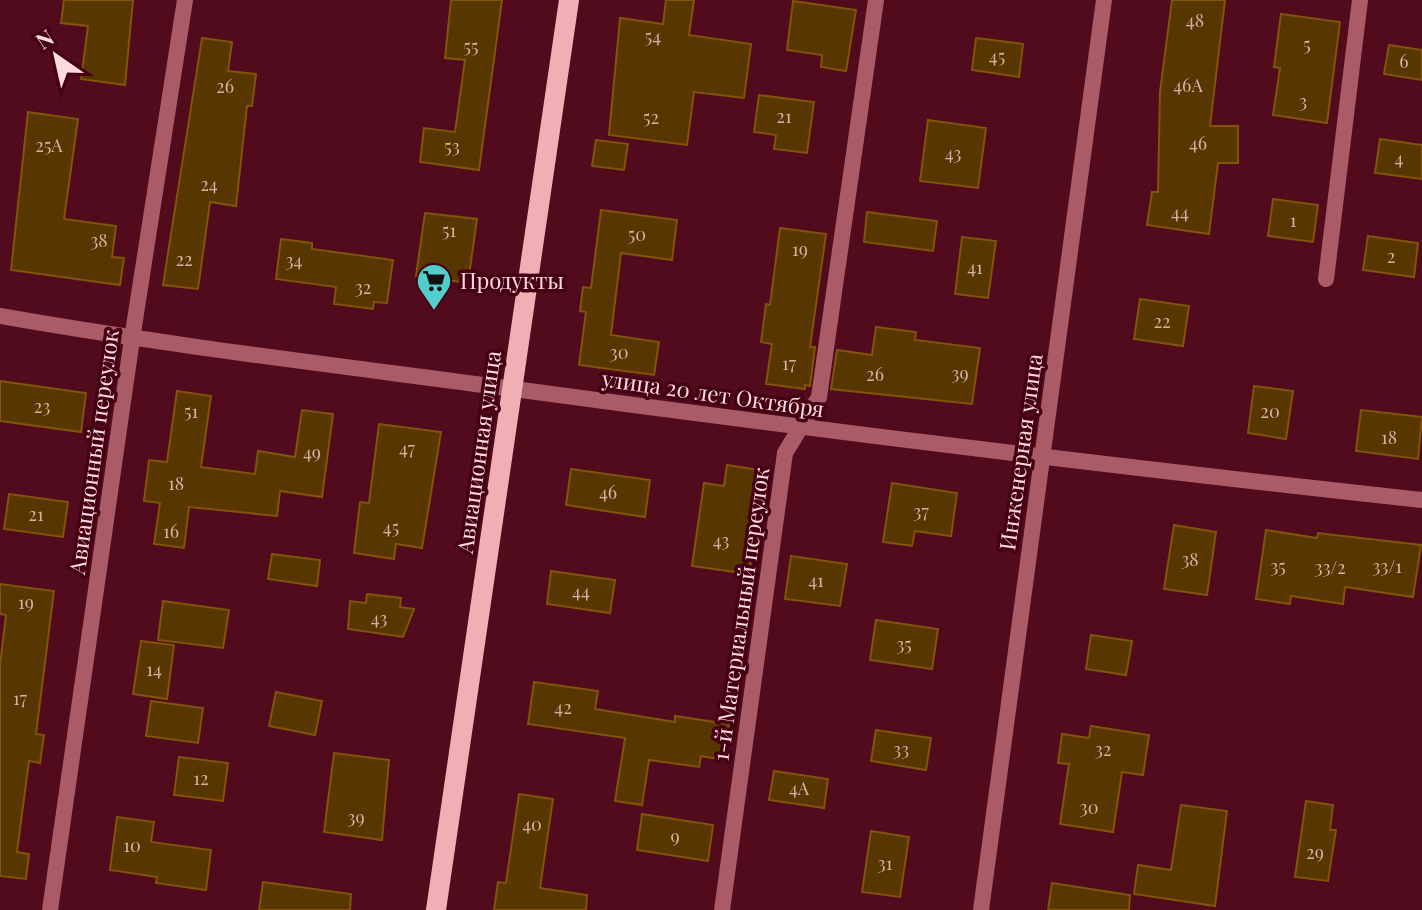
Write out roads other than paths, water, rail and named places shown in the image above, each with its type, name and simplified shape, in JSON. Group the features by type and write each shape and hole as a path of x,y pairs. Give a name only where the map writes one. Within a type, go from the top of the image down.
{"main road":[{"name":"Авиационная улица","path":"436,910 569,0"}],"street":[{"name":"Авиационный переулок","path":"50,910 132,339 185,0"},
{"name":"1-й Материальный переулок","path":"722,910 785,453 803,429 819,397 876,0"},
{"name":"Инженерная улица","path":"981,910 1104,0"},
{"path":"1326,279 1360,0"},
{"name":"улица 20 лет Октября","path":"0,316 132,339 803,429 1043,459 1422,500"}],"place":[{"name":"Продукты","path":"434,312"}]}
